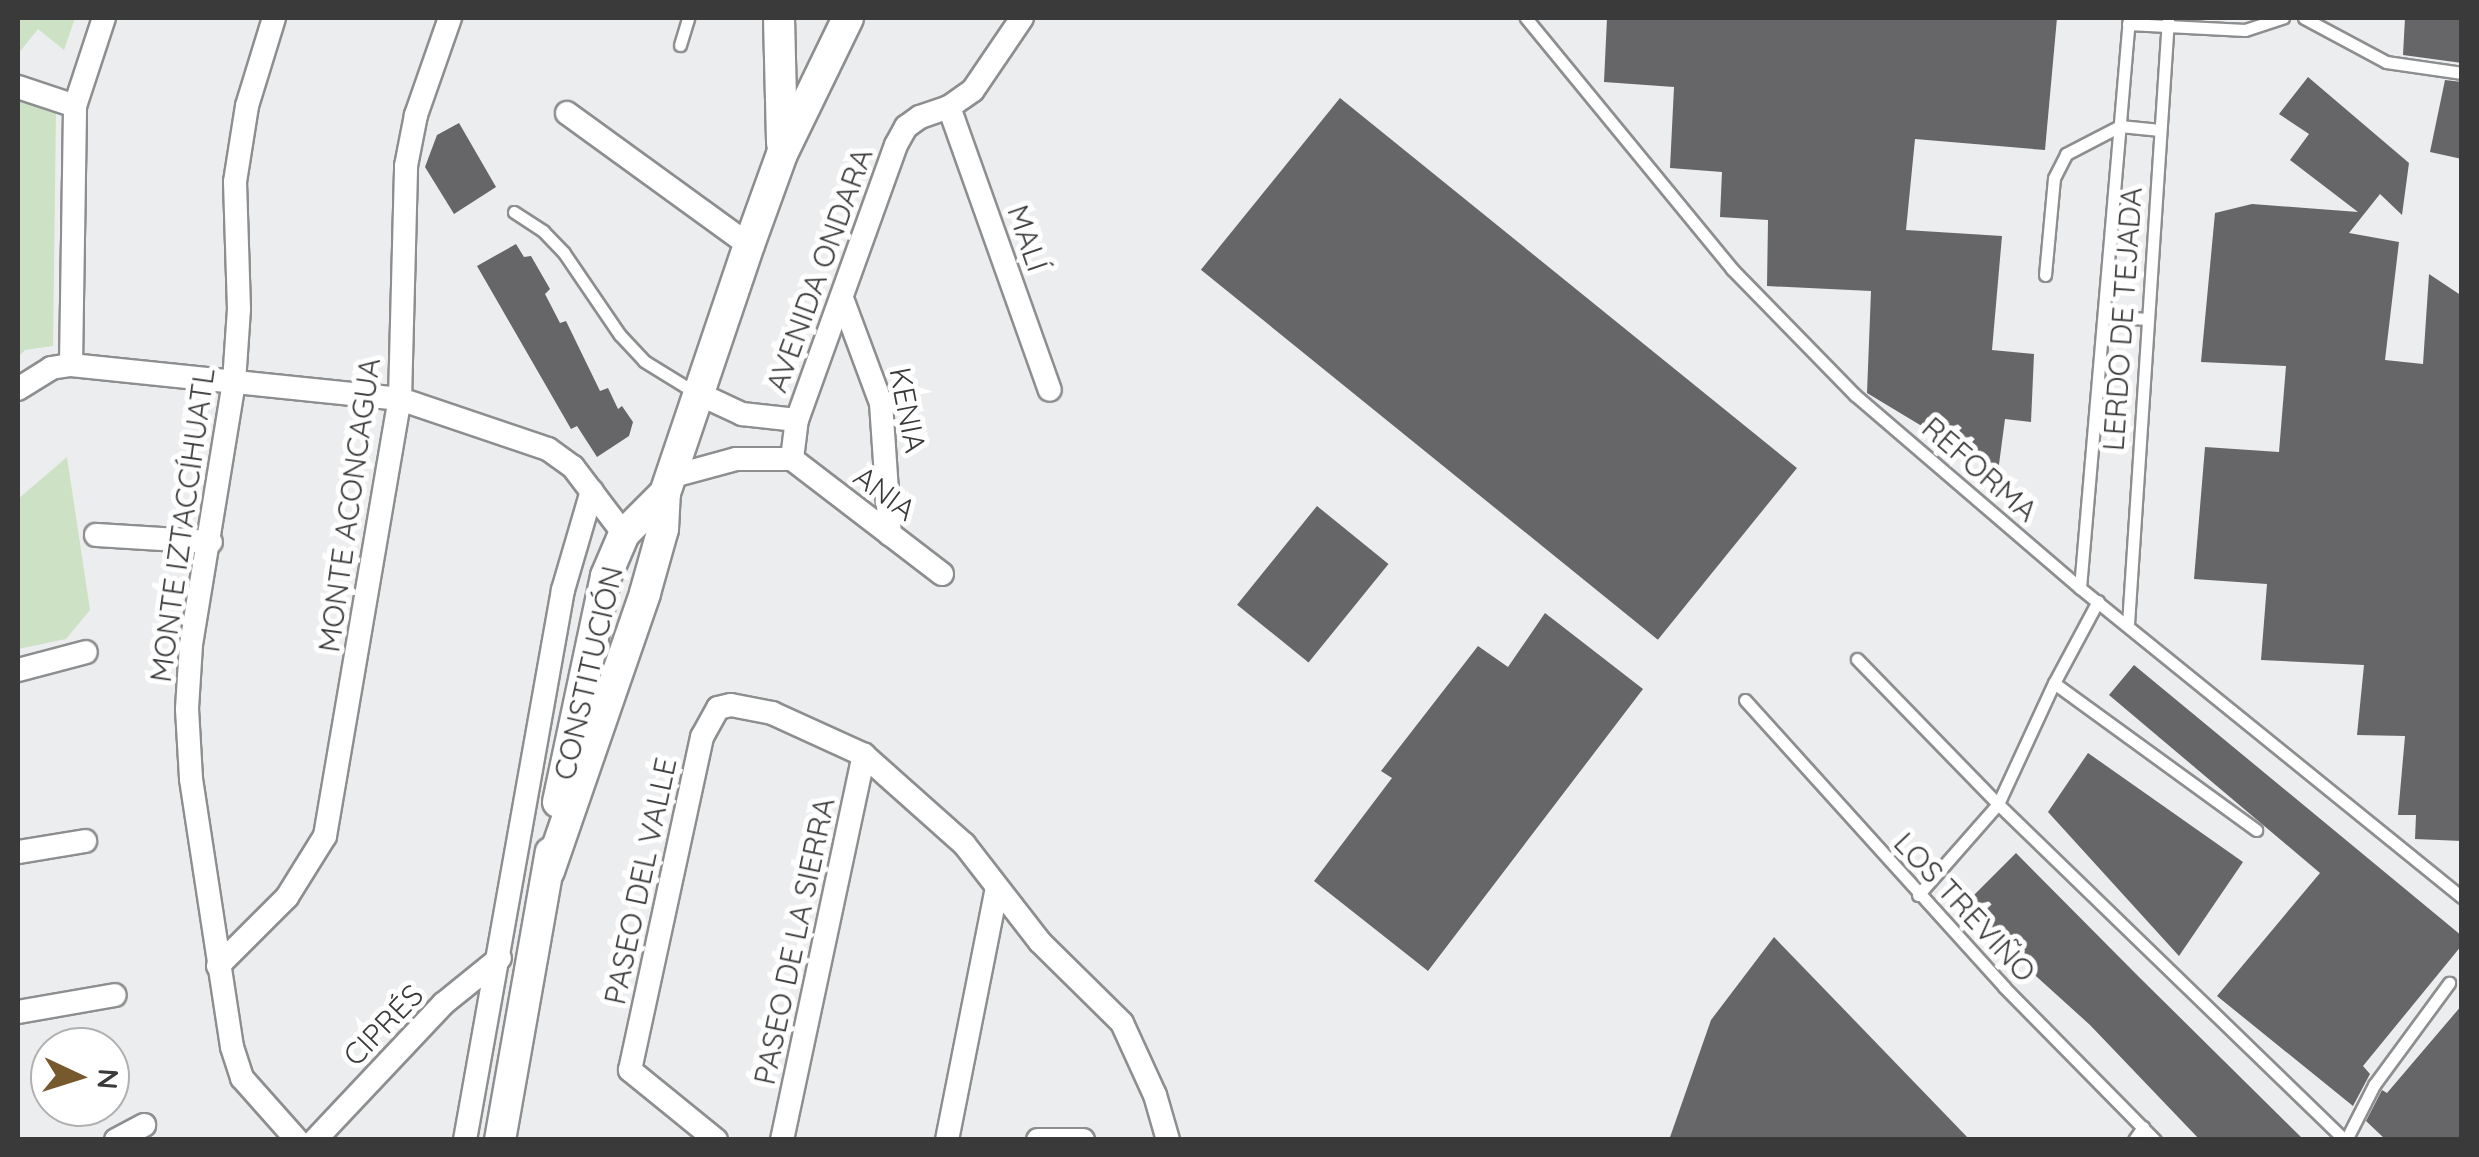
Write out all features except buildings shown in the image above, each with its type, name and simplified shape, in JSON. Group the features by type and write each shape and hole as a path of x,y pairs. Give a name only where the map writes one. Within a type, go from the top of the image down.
{"street":[{"path":"71,365 75,106 104,18"},
{"name":"MONTE IZTACCÍHUATL","path":"274,18 247,106 235,182 239,309 234,382 211,542 191,645 187,710 190,780 218,966 242,1078 297,1140"},
{"name":"MONTE ACONCAGUA","path":"218,966 288,897 325,836 400,399 406,166 416,115 450,18"},
{"path":"779,18 782,154"},
{"name":"CONSTITUCIÓN","path":"549,871 645,594 663,529 668,485 748,244 782,154 848,18"},
{"name":"AVENIDA ONDARA","path":"792,460 797,420 896,145 906,128 920,117 949,107 988,72 1022,18"},
{"path":"18,87 75,106"},
{"name":"MALÍ","path":"949,107 1050,390"},
{"path":"567,113 748,244"},
{"name":"KENIA","path":"843,301 881,403 890,535"},
{"path":"18,389 51,368 71,365 400,399 548,448 573,467 624,534"},
{"name":"AVENIDA ONDARA","path":"698,394 742,414 797,420"},
{"path":"736,458 742,414"},
{"path":"668,485 736,458 792,460"},
{"name":"ANIA","path":"792,460 942,574"},
{"name":"CONSTITUCIÓN","path":"510,1134 573,716 606,576 624,534 668,485"},
{"path":"465,1140 563,590 592,491"},
{"path":"96,535 211,542"},
{"path":"18,670 86,652"},
{"name":"PASEO DEL VALLE","path":"716,1140 630,1070 702,737 718,708 750,706 826,735 864,756"},
{"path":"864,756 964,844 1040,942 1122,1023 1155,1095 1168,1140"},
{"name":"PASEO DE LA SIERRA","path":"782,1140 864,756"},
{"path":"18,852 85,841"},
{"path":"947,1140 997,888"},
{"name":"CIPRÉS","path":"316,1140 443,1004 500,958"},
{"path":"18,1012 114,995"},
{"path":"472,1105 510,1134"},
{"path":"116,1140 144,1126"},
{"path":"1038,1140 1083,1140"}],"lane":[{"path":"680,46 688,18"},
{"name":"REFORMA","path":"1526,18 1668,196 1800,342 2080,588 2462,898"},
{"path":"2128,21 2245,30 2283,18"},
{"path":"2304,18 2386,62 2462,73"},
{"name":"LERDO DE TEJADA","path":"2080,588 2128,21"},
{"name":"LERDO DE TEJADA","path":"2128,624 2168,22"},
{"path":"2045,275 2058,166 2066,154 2120,126 2160,130"},
{"path":"514,212 543,231 564,253 620,334 644,361 698,394"},
{"path":"2105,316 2148,319"},
{"path":"1918,895 1998,804 2054,683 2098,602"},
{"path":"1858,659 1998,804 2346,1140 2374,1084 2450,983"},
{"path":"2054,683 2256,830"},
{"name":"LOS TREVIÑO","path":"1745,700 1918,895 2155,1140"},
{"path":"2134,1140 2143,1128"}],"green space":[{"path":"18,18 75,18 64,50 38,29 18,54"},
{"path":"18,100 56,111 53,346 25,350 18,357"},
{"path":"67,457 90,610 66,639 18,649 18,499"}]}
